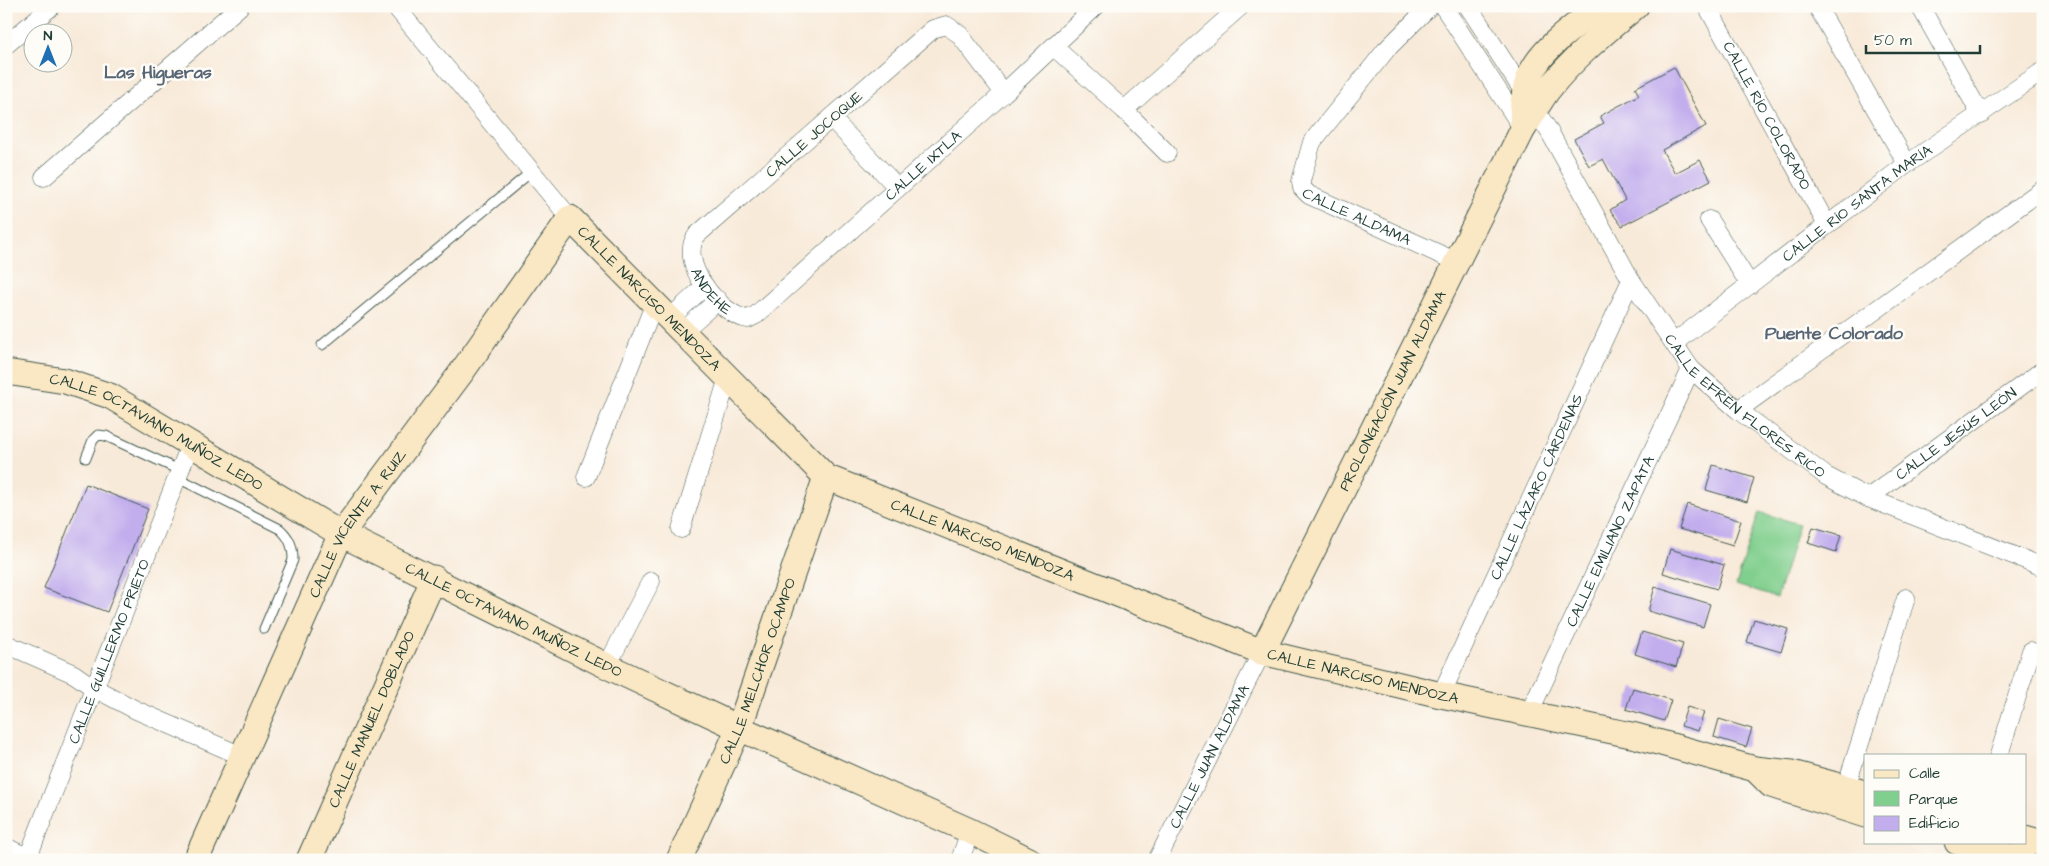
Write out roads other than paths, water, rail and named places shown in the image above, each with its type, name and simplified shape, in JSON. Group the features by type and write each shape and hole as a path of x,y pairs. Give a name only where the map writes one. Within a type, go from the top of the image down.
{"street":[{"path":"6,45 52,6"},
{"path":"44,177 240,6"},
{"name":"CALLE NARCISO MENDOZA","path":"395,6 570,218 826,477 1262,652 1441,695 1636,736 1755,769 1771,785 1849,795 1864,814"},
{"name":"CALLE IXTLA","path":"748,319 771,304 1054,47 1077,12 1096,6"},
{"path":"1124,110 1241,6"},
{"name":"CALLE ALDAMA","path":"1430,6 1386,50 1312,142 1301,181 1302,188 1308,195 1457,262"},
{"path":"1443,6 1533,116"},
{"path":"1468,6 1533,116"},
{"name":"PROLONGACIÓN JUAN ALDAMA","path":"1533,116 1541,58 1552,45 1600,6"},
{"name":"PROLONGACIÓN JUAN ALDAMA","path":"1262,652 1457,262 1548,90 1599,37 1636,6"},
{"name":"CALLE RÍO COLORADO","path":"1707,6 1827,226"},
{"path":"1817,6 1907,164"},
{"path":"1920,6 1981,115"},
{"name":"CALLE JOCOQUE","path":"690,250 691,242 697,235 933,29 946,25 959,34 1004,93"},
{"path":"1054,47 1124,110 1167,153"},
{"name":"CALLE RÍO SANTA MARÍA","path":"1675,342 1907,164 2043,71"},
{"name":"CALLE EFRÉN FLORES RICO","path":"1533,116 1631,280 1675,342 1691,369 1738,410 1826,476 1868,498 2043,567"},
{"path":"832,119 898,188"},
{"path":"1738,410 2043,189"},
{"name":"CALLE VICENTE A. RUIZ","path":"196,860 244,757 341,534 461,373 570,218"},
{"path":"1709,220 1750,284"},
{"name":"ANDEHE","path":"690,250 693,270 705,286 718,300 737,315 748,319"},
{"name":"CALLE LÁZARO CÁRDENAS","path":"1441,695 1631,280"},
{"path":"586,477 668,319 705,286"},
{"path":"668,319 718,300"},
{"name":"CALLE EMILIANO ZAPATA","path":"1529,713 1691,369"},
{"name":"CALLE JESÚS LEÓN","path":"1868,498 2043,370"},
{"name":"CALLE OCTAVIANO MUÑOZ LEDO","path":"6,372 65,381 110,396 341,534 434,578 607,666 739,728 970,831 1028,860"},
{"path":"681,529 728,378"},
{"name":"CALLE GUILLERMO PRIETO","path":"31,858 94,688 190,445"},
{"name":"CALLE MELCHOR OCAMPO","path":"679,860 739,728 826,477"},
{"name":"CALLE MANUEL DOBLADO","path":"309,860 434,578"},
{"path":"607,666 651,581"},
{"path":"1849,795 1906,598"},
{"path":"6,644 74,674 94,688 136,710 244,757"},
{"path":"1998,754 2031,651"},
{"name":"CALLE JUAN ALDAMA","path":"1158,860 1262,652"},
{"path":"960,860 970,831"},
{"path":"2026,838 2043,843"},
{"path":"1966,844 2023,860"},
{"path":"6,847 31,858"}],"lane":[{"path":"322,345 532,172"},
{"path":"86,458 93,440 98,435 106,436 280,529 288,536 293,549 293,560 264,629"}],"district":[{"name":"Las Higueras","path":"158,72"},
{"name":"Puente Colorado","path":"1834,333"}]}
